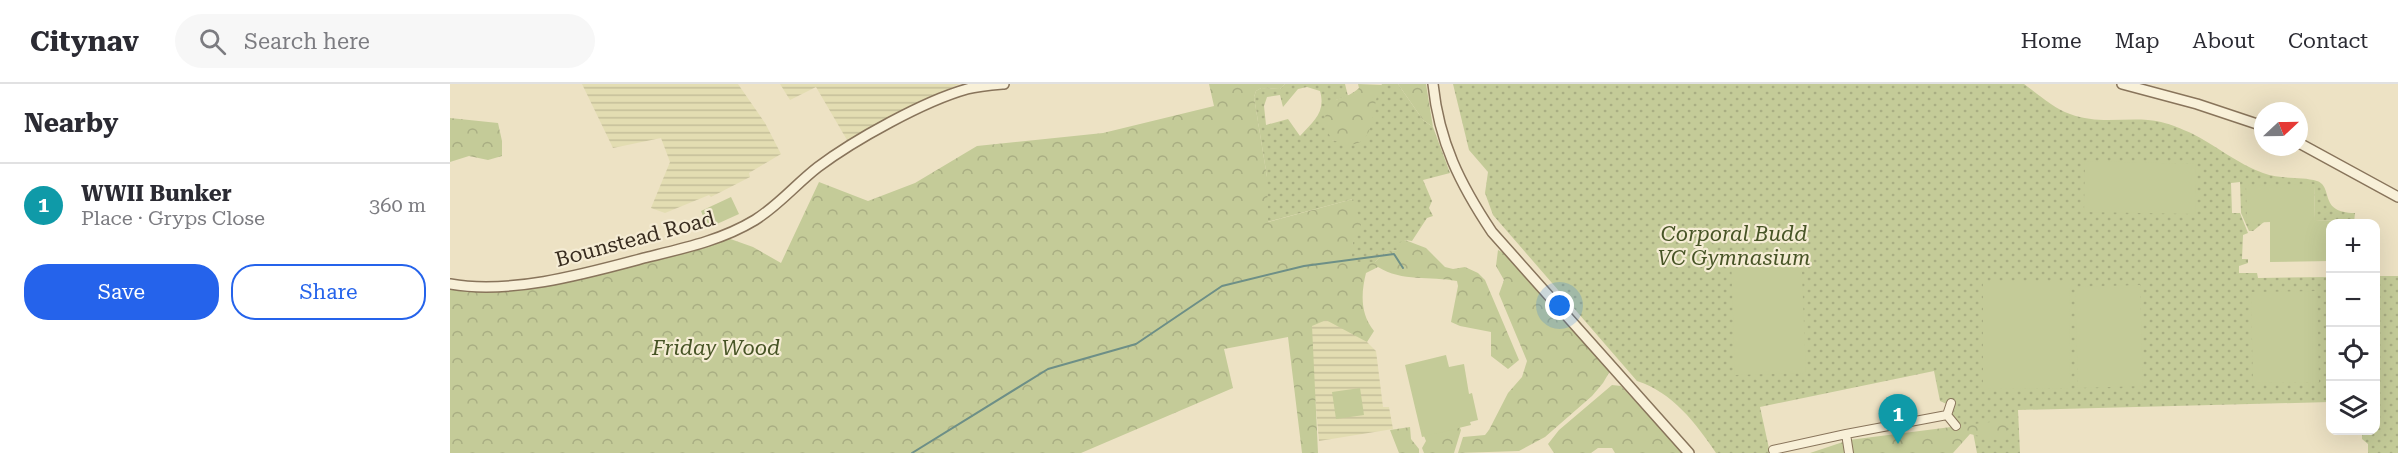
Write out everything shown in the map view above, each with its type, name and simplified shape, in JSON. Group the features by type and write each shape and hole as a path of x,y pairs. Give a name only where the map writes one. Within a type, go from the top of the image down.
{"street":[{"name":"Bounstead Road","path":"450,284 505,285 544,281 626,263 722,236 763,215 788,196 817,168 890,124 944,97 978,87 1004,84"},
{"path":"1433,84 1437,118 1448,152 1492,232 1689,453"},
{"path":"2122,84 2197,104 2254,123"},
{"path":"2308,148 2398,196"},
{"path":"1947,415 1951,403"},
{"path":"1947,415 1956,426"},
{"path":"1773,450 1790,450 1846,434 1947,415"},
{"path":"1846,434 1849,453"}],"shaded area":[{"path":"582,84 738,84 765,123 781,154 749,173 750,177 711,197 709,195 665,213 651,208 670,162 661,138 613,148"},
{"path":"780,84 959,84 847,140 816,87 790,100"},
{"path":"1307,309 1367,342 1376,351 1383,407 1389,407 1393,429 1319,441"}],"green space":[{"name":"Friday Wood","path":"1209,84 1285,84 1280,89 1261,88 1256,91 1254,97 1267,177 1268,222 1353,199 1361,224 1352,245 1352,262 1375,262 1385,252 1397,250 1399,243 1405,240 1426,248 1445,267 1453,269 1465,267 1478,273 1485,280 1519,360 1508,369 1491,356 1491,332 1451,322 1457,281 1406,277 1378,267 1366,273 1363,288 1366,318 1374,331 1367,342 1326,320 1312,326 1318,453 1302,453 1288,337 1224,349 1233,388 1081,453 450,453 450,284 526,283 722,236 753,247 781,263 819,182 868,201 915,183 977,146 1103,133 1214,106"},
{"path":"1285,84 1345,84 1348,96 1336,100 1332,140 1347,142 1382,84 1398,84 1423,120 1433,127 1450,173 1423,180 1432,201 1429,208 1433,216 1427,218 1412,241 1405,240 1397,250 1385,252 1375,262 1352,262 1352,245 1355,236 1353,199 1267,222 1267,177 1254,97 1256,91 1261,88 1280,89","holes":["1307,87 1320,91 1321,105 1318,116 1300,136 1288,119 1266,125 1264,106 1267,97 1280,95 1283,107 1298,89"]},
{"path":"1358,84 1382,85 1378,92 1367,135 1355,144 1332,140 1325,118 1328,107 1338,99 1357,90"},
{"path":"1398,84 1426,84 1433,127 1423,120"},
{"name":"Corporal Budd VC Gymnasium","path":"1453,84 2024,84 2058,108 2082,118 2139,119 2172,125 2263,173 2317,181 2322,184 2331,204 2336,209 2355,213 2354,219 2315,221 2314,184 2247,222 2264,222 2253,231 2249,231 2241,213 2240,182 2231,183 2232,213 2240,213 2248,233 2243,235 2242,259 2248,259 2248,263 2239,266 2239,273 2257,273 2258,278 2326,277 2326,402 2018,410 2020,453 1977,453 1972,427 1956,426 1950,420 1951,406 1940,401 1934,371 1760,407 1770,453 1716,453 1682,410 1661,393 1637,381 1493,215 1485,193 1488,172 1469,150"},
{"path":"450,118 498,123 502,141 502,156 488,160 469,156 450,162"},
{"path":"2085,161 2196,164 2195,214 2084,212"},
{"path":"2314,184 2315,221 2326,221 2326,261 2270,262 2270,222 2247,223 2246,186"},
{"path":"731,197 739,214 708,228 701,211"},
{"path":"1498,250 1509,256 1610,371 1592,396 1545,437 1519,451 1458,453 1463,437 1485,435 1489,430 1508,393 1522,377 1527,361 1499,294 1504,280 1496,266"},
{"path":"1801,251 1806,373 1735,375 1731,254"},
{"path":"2380,276 2398,276 2398,453 2368,453 2368,444 2362,439 2362,435 2380,435"},
{"path":"1983,281 2069,281 2070,388 1983,389"},
{"path":"2140,285 2143,386 2078,388 2075,287"},
{"path":"2317,291 2319,382 2253,383 2251,292"},
{"path":"1446,355 1449,367 1464,364 1469,394 1472,393 1478,420 1470,422 1471,425 1422,437 1405,365"},
{"path":"1612,385 1621,386 1683,453 1615,453 1612,448 1598,448 1591,453 1554,453 1548,444 1559,430"},
{"path":"1360,388 1364,415 1336,419 1332,392"},
{"path":"2006,420 2008,438 1997,440 1970,434 1953,453 1810,453 1849,440"},
{"path":"1458,424 1461,430 1454,453 1424,453 1422,448 1426,441 1422,431"},
{"path":"1410,427 1411,439 1419,449 1419,453 1399,453 1390,430"}],"waterway":[{"path":"912,453 1048,369 1136,344 1222,286 1304,266 1394,254 1403,268"}],"place":[{"name":"WWII Bunker","path":"1898,444"}]}
